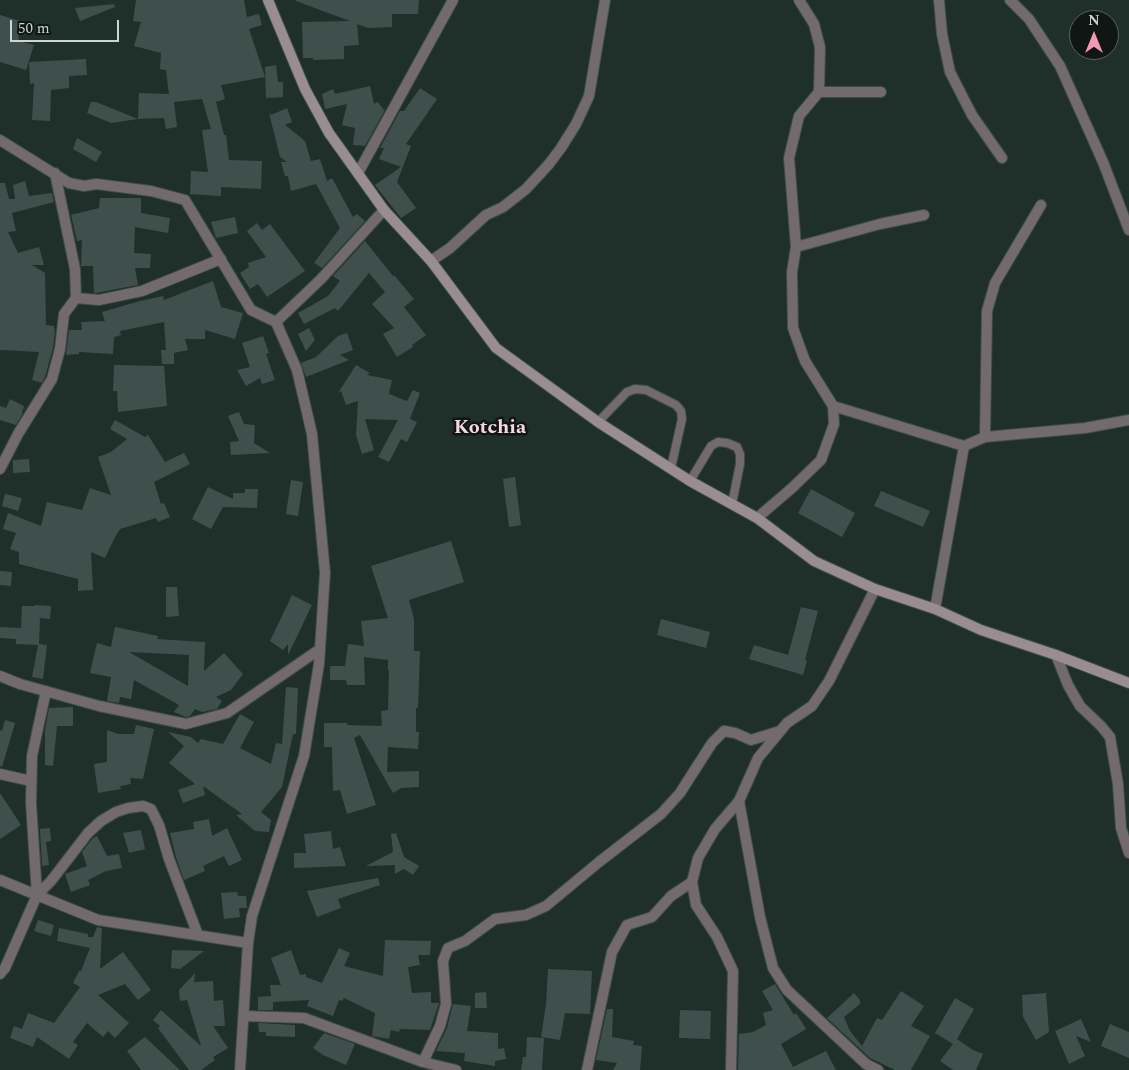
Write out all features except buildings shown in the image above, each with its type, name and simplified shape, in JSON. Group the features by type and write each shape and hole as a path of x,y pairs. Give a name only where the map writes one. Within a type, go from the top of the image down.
{"main road":[{"path":"268,0 305,89 329,133 384,210 430,261 496,348 598,422 690,481 757,518 814,561 875,590 935,609 981,630 1056,655 1129,683"}],"street":[{"path":"358,173 453,0"},
{"path":"430,261 450,248 486,214 503,207 526,189 561,148 576,124 589,96 605,0"},
{"path":"757,518 821,460 834,424 833,406 805,361 793,328 792,272 796,247 788,158 799,116 819,92 820,47 814,24 799,0"},
{"path":"939,0 942,34 950,72 972,115 1002,158"},
{"path":"1010,0 1029,19 1060,66 1104,162 1129,230"},
{"path":"819,92 881,92"},
{"path":"0,140 68,183 84,186 96,184 151,192 185,200 251,310 276,322 297,370 312,434 325,573 320,649 304,756 252,916 248,943 240,1070"},
{"path":"0,469 18,434 52,379 60,349 64,314 76,298 75,269 55,174"},
{"path":"985,437 987,311 995,282 1041,205"},
{"path":"276,322 321,280 384,210"},
{"path":"796,247 924,214"},
{"path":"76,298 100,300 142,291 221,259"},
{"path":"833,406 964,446 985,437 1085,428 1129,420"},
{"path":"935,609 964,446"},
{"path":"730,1070 733,971 717,938 696,905 692,882 698,858 715,829 739,801 758,758 787,723 812,706 829,682 875,590"},
{"path":"0,676 99,706 186,724 227,714 320,649"},
{"path":"1056,655 1068,685 1080,706 1101,726 1110,738 1118,784 1121,828 1129,853"},
{"path":"37,895 31,803 32,756 46,691"},
{"path":"423,1062 440,1026 446,1004 443,962 448,948 465,941 495,919 526,915 546,906 661,814 680,794 712,742 724,731 735,733 751,740 780,731"},
{"path":"0,774 31,780"},
{"path":"739,801 760,916 773,968 787,990 866,1064 878,1070"},
{"path":"0,974 5,968 37,895 51,881 88,833 101,821 116,812 143,806 151,809 159,826 198,935"},
{"path":"0,880 98,920 248,943"},
{"path":"587,1070 612,952 627,925 652,916 671,896 692,882"},
{"path":"244,1016 304,1018 423,1062 456,1070"}],"lane":[{"path":"598,422 627,392 636,389 646,390 676,405 681,411 682,419 671,468"},
{"path":"690,481 711,446 718,442 737,447 740,454 740,464 732,504"}],"district":[{"name":"Kotchia","path":"490,429"}]}
